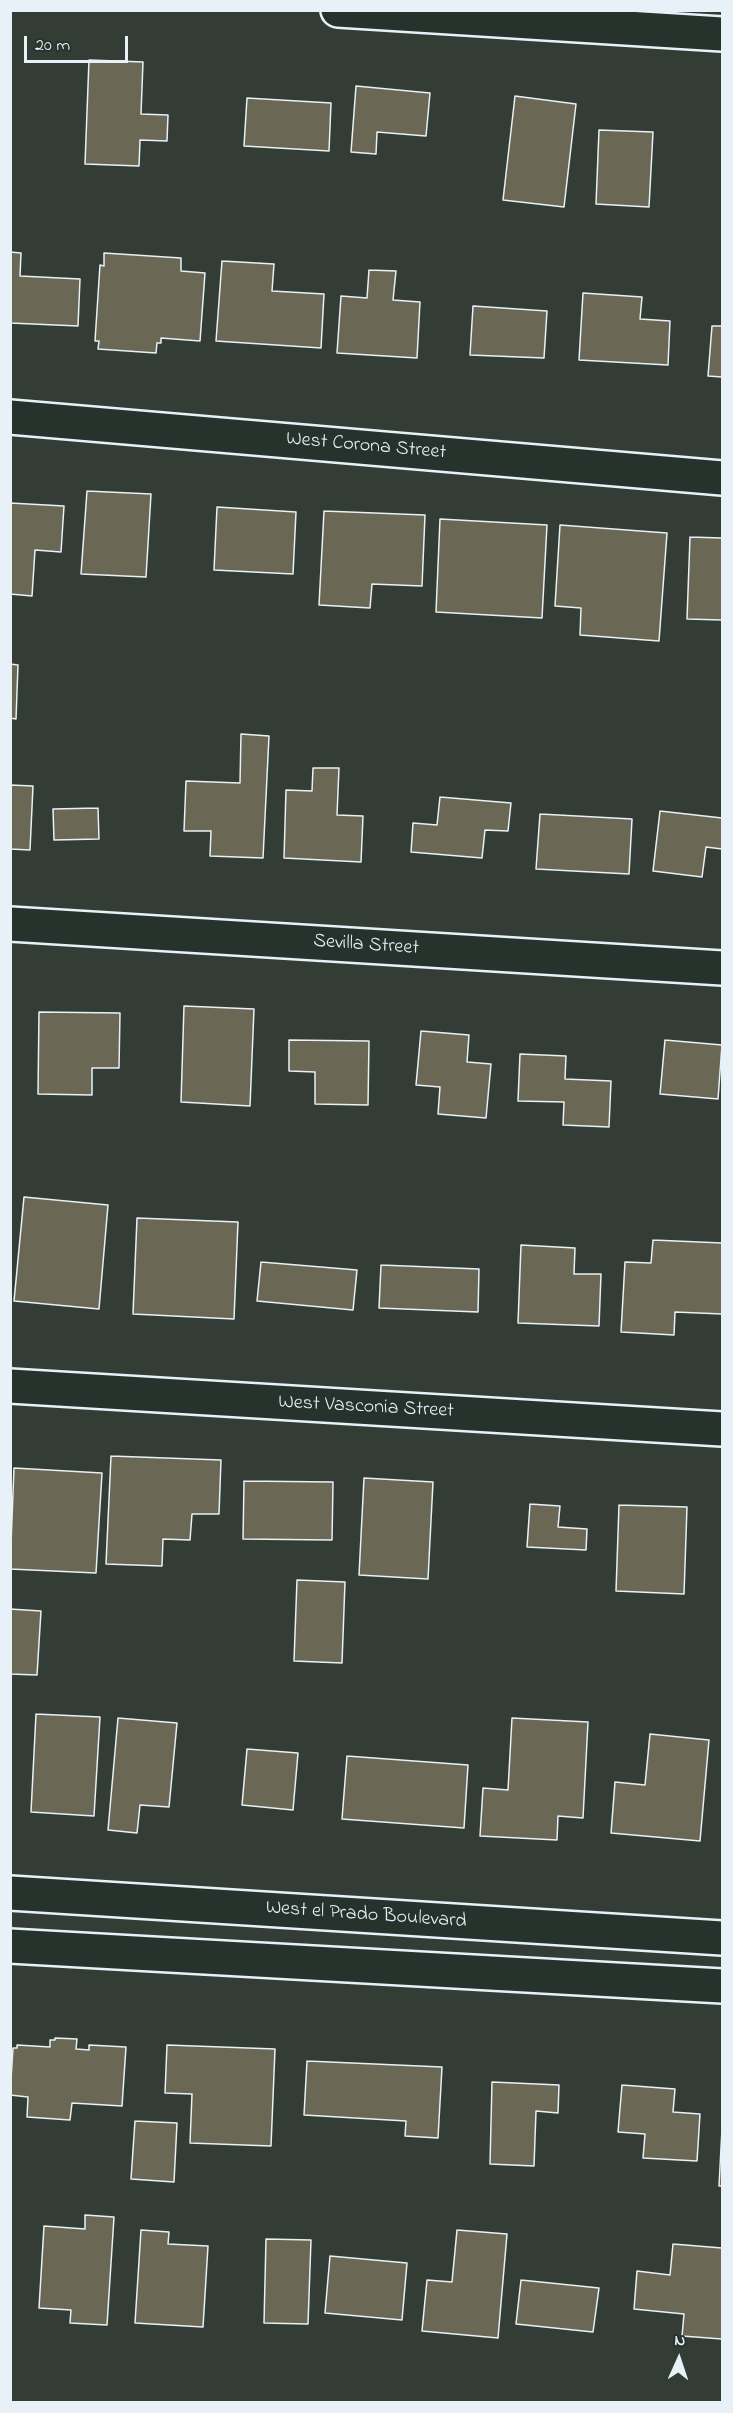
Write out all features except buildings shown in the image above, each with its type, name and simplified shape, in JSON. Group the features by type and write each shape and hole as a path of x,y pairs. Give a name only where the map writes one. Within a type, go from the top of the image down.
{"street":[{"path":"338,10 723,34"},
{"name":"West Corona Street","path":"10,417 723,478"},
{"name":"Sevilla Street","path":"10,924 723,968"},
{"name":"West Vasconia Street","path":"10,1386 723,1429"},
{"name":"West el Prado Boulevard","path":"10,1893 723,1938"},
{"path":"368,1965 369,1917"},
{"path":"10,1946 723,1986"}]}
